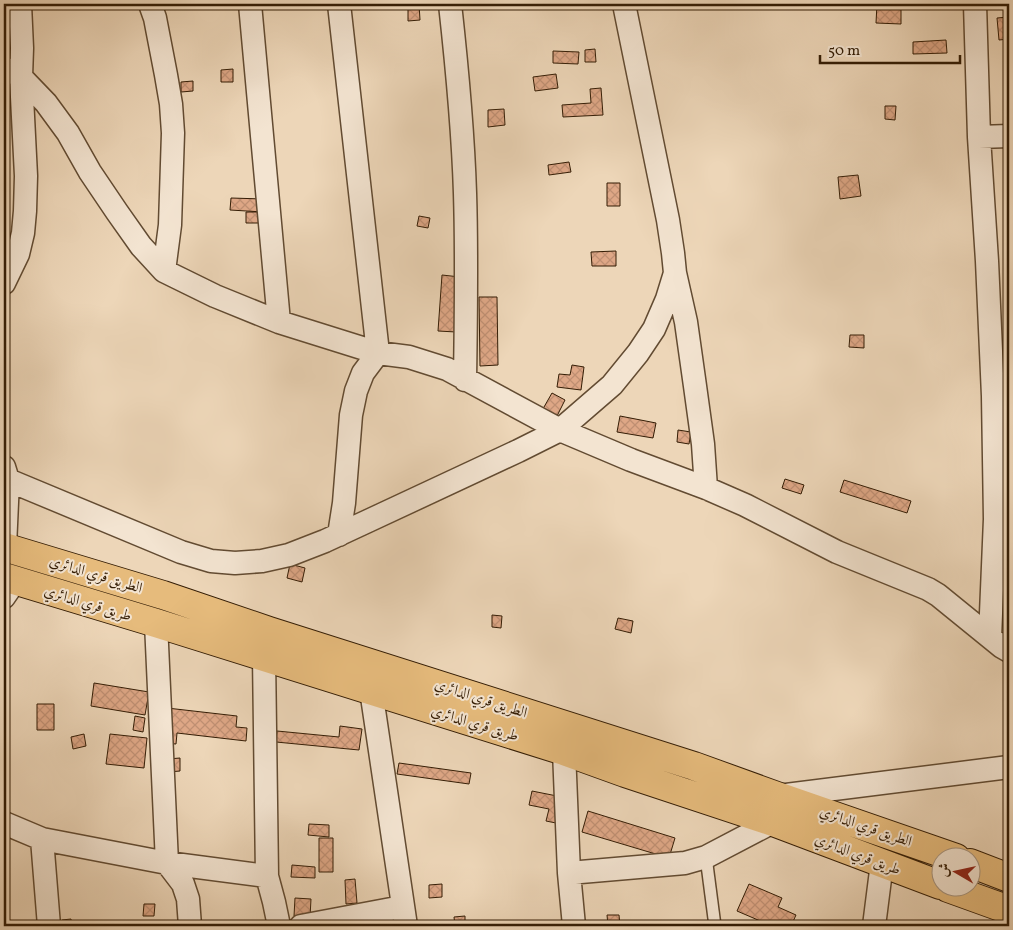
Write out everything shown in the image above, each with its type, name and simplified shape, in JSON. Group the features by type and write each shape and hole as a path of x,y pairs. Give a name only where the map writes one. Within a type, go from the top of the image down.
{"highway":[{"name":"الطريق قري الدائري","path":"4,547 163,595 278,634 694,766 775,809 930,851"},
{"name":"طريق قري الدائري","path":"8,585 156,623 264,656 564,751 625,774 775,809 882,863 930,881"},
{"path":"980,867 1009,878"},
{"path":"976,898 1009,910"}],"street":[{"path":"4,283 18,254 23,233 25,211 26,176 12,72 22,48 20,4"},
{"path":"150,4 155,18 166,75 173,133 170,225 164,271"},
{"path":"250,4 279,322"},
{"path":"339,4 378,353 363,373 356,390 351,415 349,455 339,535"},
{"path":"450,4 462,126 465,183 467,274 465,380"},
{"path":"624,4 668,220 675,273 686,322 703,444 706,488"},
{"path":"975,4 993,396 995,519 990,637"},
{"path":"12,72 46,102 68,133 116,212 141,246 164,271 215,296 279,322 378,353 409,357 446,370 514,404 560,430 631,460 706,488 745,505 837,552 928,588 1002,648 1009,651"},
{"path":"980,137 1009,136"},
{"path":"4,547 6,473 181,552 211,561 235,563 271,559 289,555 339,535 560,430 612,385 638,353 654,329 667,299 675,273"},
{"path":"156,623 167,863 183,884 188,899 190,926"},
{"path":"264,656 267,876 279,926"},
{"path":"301,926 404,917 371,690"},
{"path":"564,751 569,873 574,926"},
{"path":"569,873 685,863 706,857 775,809 1009,767"},
{"path":"4,823 42,839 167,863 267,876"},
{"path":"42,839 49,926"},
{"path":"874,926 882,863"}],"lane":[{"path":"706,857 715,926"}],"building":[{"path":"408,4 419,4 420,20 408,21"},
{"path":"877,4 901,4 901,24 876,23"},
{"path":"907,4 926,4 926,9 906,7"},
{"path":"1008,17 1009,39 999,40 997,18"},
{"path":"946,40 947,53 913,54 913,42"},
{"path":"595,49 596,62 585,62 585,50"},
{"path":"553,51 579,52 578,64 553,63"},
{"path":"233,69 233,82 221,82 221,70"},
{"path":"556,74 558,88 535,91 533,77"},
{"path":"193,81 193,91 181,92 181,82"},
{"path":"601,88 603,115 563,117 562,105 591,103 590,89"},
{"path":"885,106 896,106 895,120 885,119"},
{"path":"504,109 505,125 488,127 488,110"},
{"path":"569,162 571,172 549,175 548,165"},
{"path":"858,175 861,196 840,199 838,177"},
{"path":"607,183 620,183 620,206 607,206"},
{"path":"231,198 263,199 263,212 230,210"},
{"path":"246,212 262,212 262,223 246,223"},
{"path":"419,216 430,218 428,228 417,226"},
{"path":"616,251 616,266 592,266 591,252"},
{"path":"442,275 460,277 456,332 438,331"},
{"path":"479,297 497,297 498,365 480,366"},
{"path":"850,335 864,335 864,348 849,347"},
{"path":"572,365 584,367 581,390 557,387 559,374 570,375"},
{"path":"552,393 565,400 554,422 540,414"},
{"path":"620,416 656,423 653,438 617,432"},
{"path":"678,430 691,432 689,444 677,442"},
{"path":"785,479 804,485 801,494 782,488"},
{"path":"844,480 911,501 907,513 840,492"},
{"path":"290,564 305,568 302,582 287,578"},
{"path":"492,615 502,616 501,628 492,627"},
{"path":"618,618 633,621 631,633 615,629"},
{"path":"94,683 149,692 145,715 91,706"},
{"path":"37,704 54,704 54,730 37,730"},
{"path":"167,708 237,716 236,727 247,728 246,741 177,733 176,744 163,743"},
{"path":"135,716 145,718 143,732 133,730"},
{"path":"340,726 362,729 359,750 276,742 277,731 339,737"},
{"path":"84,734 86,746 73,749 71,737"},
{"path":"110,734 147,738 144,768 106,764"},
{"path":"180,758 180,771 168,772 168,759"},
{"path":"399,763 471,773 469,784 397,774"},
{"path":"532,791 562,797 556,823 546,821 549,809 529,805"},
{"path":"588,811 675,838 669,858 582,832"},
{"path":"309,824 329,825 329,837 308,835"},
{"path":"319,838 333,838 333,872 319,872"},
{"path":"292,865 315,867 315,878 291,877"},
{"path":"355,879 357,903 346,904 345,880"},
{"path":"442,884 442,897 429,898 429,885"},
{"path":"749,884 782,898 778,907 796,915 791,926 772,926 737,911"},
{"path":"295,898 311,899 310,917 294,916"},
{"path":"144,904 155,904 154,916 143,916"},
{"path":"607,915 619,915 620,926 608,926"},
{"path":"465,916 465,926 455,926 454,917"},
{"path":"71,919 72,926 63,926 62,920"}]}
